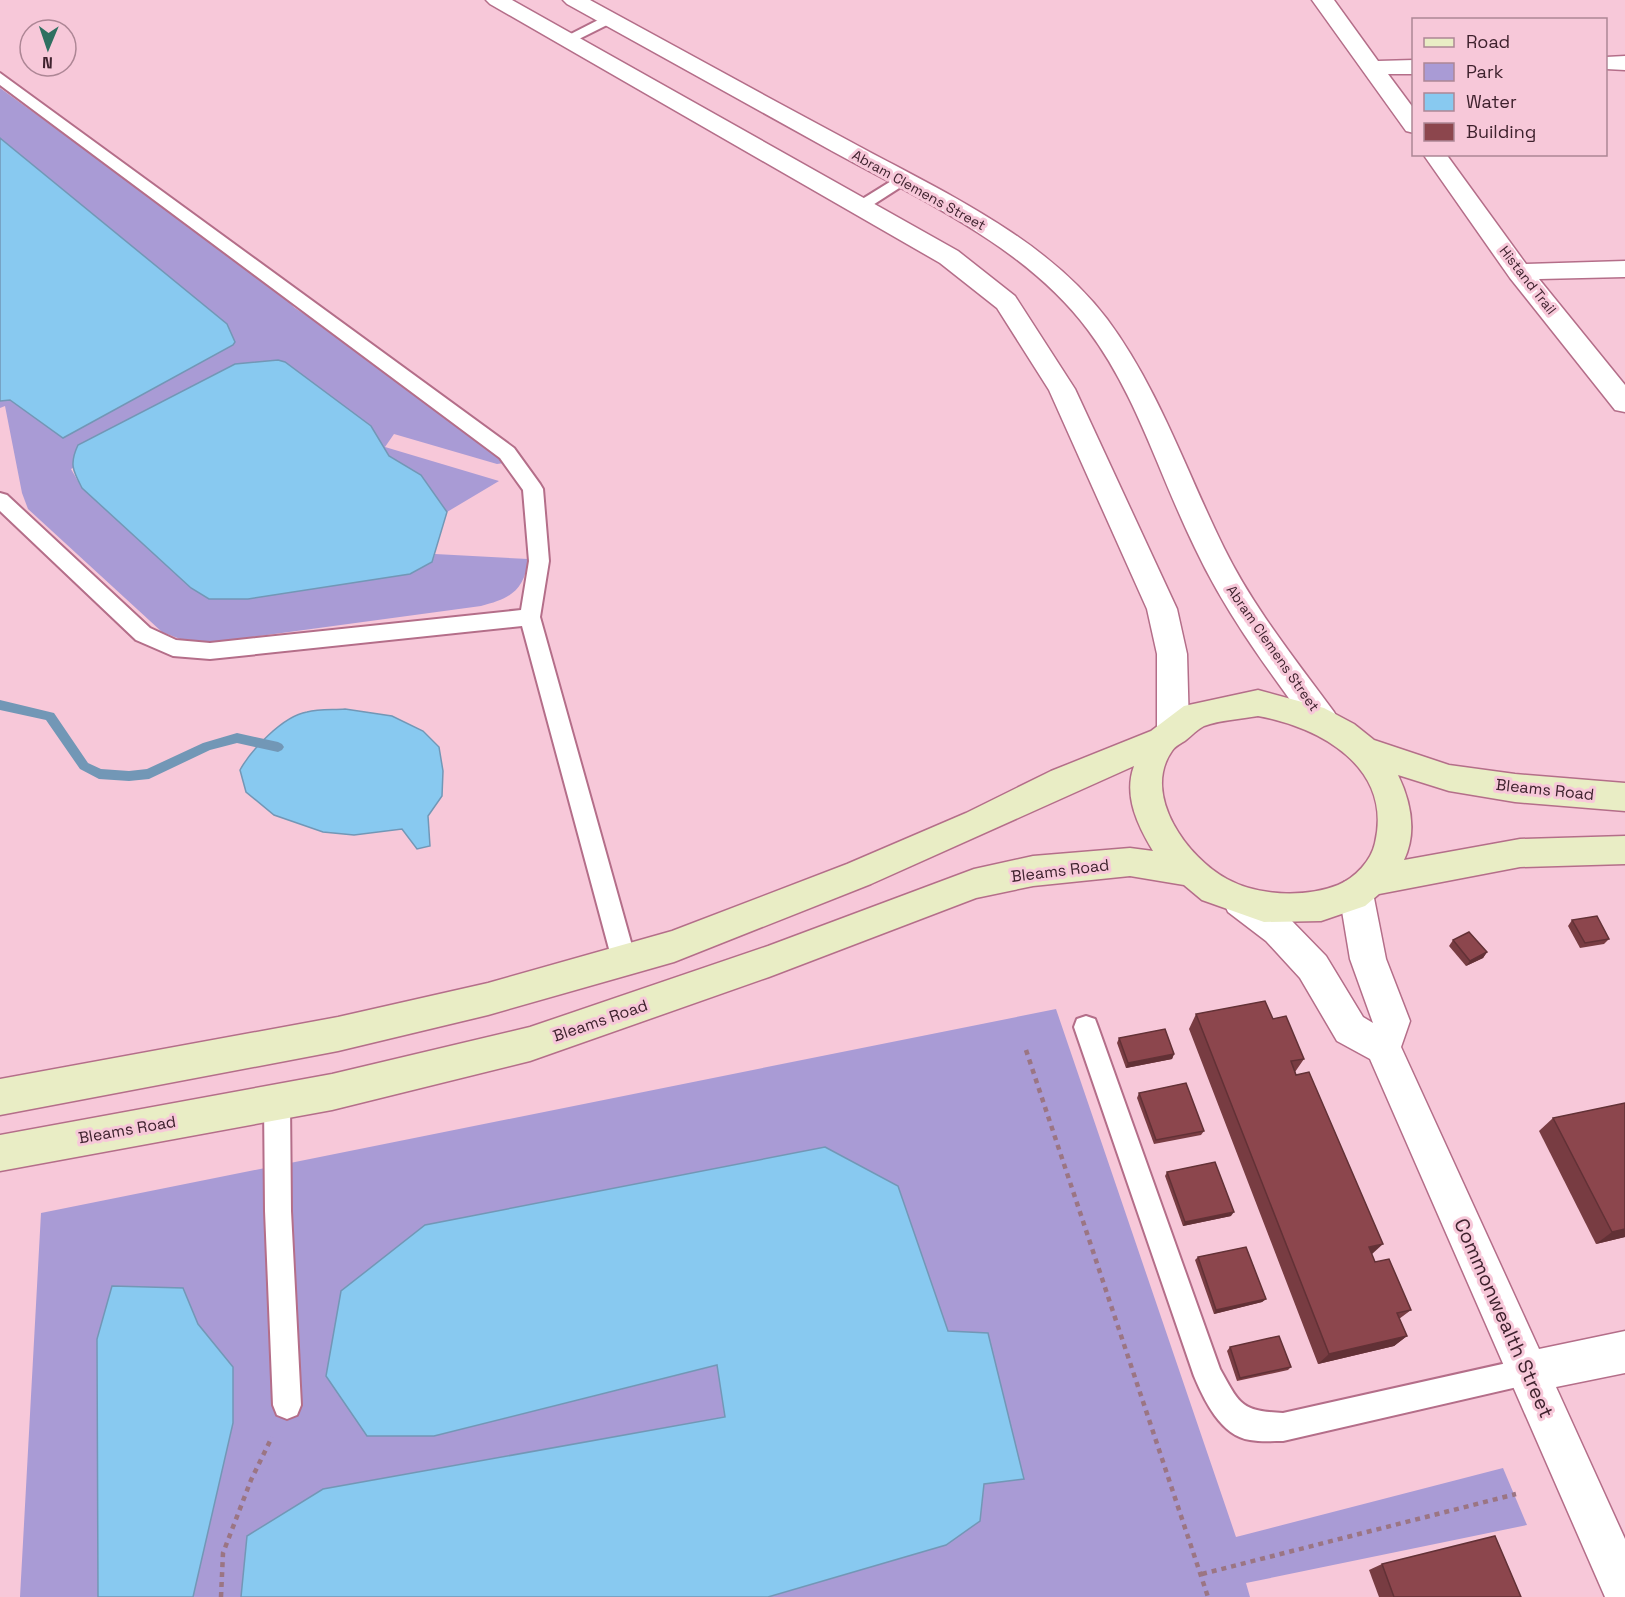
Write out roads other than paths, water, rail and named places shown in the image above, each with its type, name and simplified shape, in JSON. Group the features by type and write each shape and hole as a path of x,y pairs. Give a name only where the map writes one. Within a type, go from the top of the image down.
{"main road":[{"path":"0,1097 338,1034 488,999 674,946 859,874 978,823 1167,734 1197,713 1226,704 1258,703 1323,720 1344,733 1363,750 1382,774 1395,802 1397,831 1389,858 1364,887"},
{"path":"1167,734 1155,749 1145,775 1145,804 1156,834 1176,861 1188,871 1205,884 1240,901 1281,909 1321,906 1364,887 1520,853 1625,850"},
{"name":"Bleams Road","path":"1363,750 1449,778 1515,788 1625,797"},
{"name":"Bleams Road","path":"0,1153 332,1092 530,1044 769,961 974,884 1033,870 1130,862 1188,871"}],"street":[{"path":"497,0 949,257 1006,302 1062,389 1162,609 1172,654 1167,734"},
{"name":"Abram Clemens Street","path":"574,0 987,228 1032,261 1066,290 1096,322 1123,362 1158,429 1224,577 1244,610 1323,720"},
{"path":"1323,0 1412,125"},
{"path":"1607,63 1625,63"},
{"path":"1371,68 1412,67"},
{"name":"Histand Trail","path":"1435,156 1520,272 1625,403"},
{"path":"1520,272 1625,270"},
{"path":"1240,901 1278,930 1313,967 1350,1029 1383,1047 1392,1021 1368,959 1364,887"},
{"name":"Commonwealth Street","path":"1383,1047 1625,1590"},
{"path":"1528,1372 1625,1352"}],"lane":[{"path":"566,40 608,19"},
{"path":"0,78 507,453 533,489 539,561 530,617 624,960"},
{"path":"859,206 901,180"},
{"path":"0,500 143,634 173,648 210,651 530,617"},
{"path":"1086,1027 1208,1376 1225,1407 1249,1426 1282,1427 1528,1372"},
{"path":"277,1102 278,1210 287,1405"}],"water":[{"path":"0,138 227,324 235,342 233,345 63,438 10,400 0,401"},
{"path":"278,360 285,362 371,426 389,456 421,475 447,512 432,562 410,574 248,599 209,599 191,588 82,488 73,467 78,445 235,364"},
{"path":"345,709 392,716 423,731 439,747 443,771 442,796 428,816 430,846 417,849 402,829 354,835 323,832 274,815 246,792 240,770 252,753 278,727 307,712"},
{"path":"825,1147 898,1186 948,1331 988,1333 1024,1479 984,1484 980,1521 946,1545 768,1597 241,1597 247,1536 323,1489 725,1417 717,1365 434,1436 367,1436 326,1376 341,1291 425,1225"},
{"path":"112,1286 183,1288 198,1324 233,1367 233,1423 193,1597 98,1597 97,1339"}],"waterway":[{"path":"0,705 50,716 84,766 99,774 129,776 149,774 207,746 237,738 278,747"}]}
